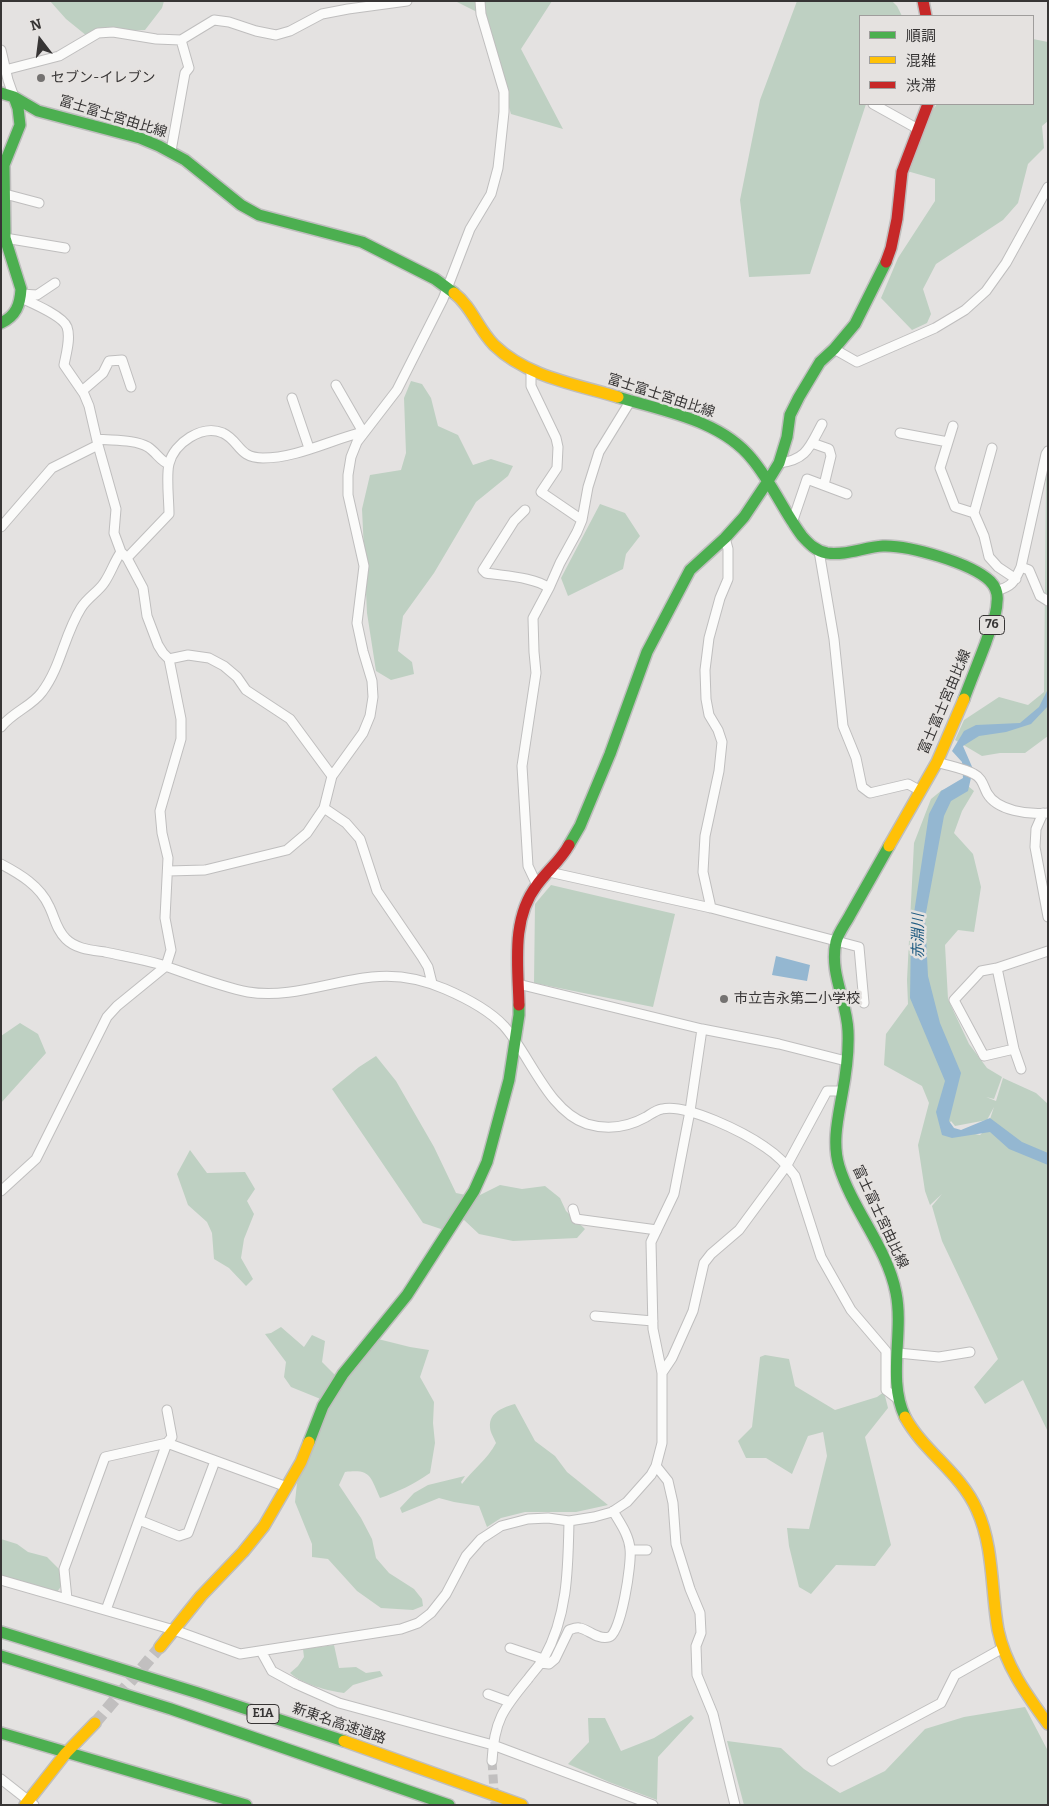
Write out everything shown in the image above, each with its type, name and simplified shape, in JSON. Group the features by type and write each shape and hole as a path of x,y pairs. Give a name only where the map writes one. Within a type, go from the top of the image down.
{"main road":[{"path":"923,1 926,15"},
{"name":"富士富士宮由比線","path":"1,94 14,97 38,111 140,138 171,151 191,164 241,205 258,214 362,242 436,279 464,301 492,343 507,357 531,371 631,400 699,422 718,431 733,440 751,457 768,481 800,535 809,546 819,551"},
{"path":"1,323 13,316 21,296 21,289 6,238 3,179 6,157 20,128 22,119 14,97"},
{"path":"160,1647 201,1596 243,1552 264,1526 301,1462 323,1406 342,1374 407,1295 474,1191 487,1162 509,1080 516,1042 519,1015 518,932 522,910 527,898 536,885 568,850 580,826 610,754 647,652 690,570 725,538 744,517 779,463 787,437 790,416 820,362 834,350 855,324 888,255 897,220 902,172 928,105"},
{"path":"819,551 827,553 886,546 904,547 975,571 991,583 996,591"},
{"name":"富士富士宮由比線","path":"996,591 998,600 996,614 958,716 937,762 919,790 836,940 834,957 836,973 849,1033 835,1133 836,1150 844,1180 892,1273 897,1296 900,1400 907,1420 914,1431 962,1484 975,1504 985,1536 998,1629 1003,1648 1014,1673 1048,1724"},
{"name":"新東名高速道路","path":"1,1632 198,1693 350,1743 522,1805"},
{"name":"E1A","path":"1,1656 200,1718 449,1805"},
{"path":"29,1803 66,1753 95,1723"},
{"path":"1,1733 246,1805"}],"street":[{"path":"6,70 59,56 98,33 113,32 181,40 214,20 229,22 276,35 290,31 322,14 348,8 407,1"},
{"path":"168,871 205,870 287,850 307,833 324,808 332,776 363,733 370,716 373,697 372,681 362,651 357,623 364,566 348,496 350,457 356,442 363,432 397,390 447,288 470,228 491,194 498,168 504,112 504,92 481,14 480,1"},
{"path":"171,151 184,73 189,68 181,40"},
{"path":"1,50 14,97"},
{"path":"885,107 918,129"},
{"path":"834,350 857,362 935,328 965,310 986,291 1006,263 1048,187"},
{"path":"5,194 40,203"},
{"path":"6,238 65,248"},
{"path":"21,296 37,296 55,283"},
{"path":"1,1191 36,1159 107,1017 116,1006 166,966 171,950 165,918 168,858 162,833 160,811 180,739 181,720 169,659 162,653 158,645 147,616 142,588 114,533 116,509 89,406 82,391 64,365 68,344 66,326 62,319 21,296"},
{"path":"82,391 103,373 109,361 116,359 122,360 131,387"},
{"path":"531,371 531,386 556,438 558,447 557,468 541,492 582,520"},
{"path":"336,385 363,432"},
{"path":"292,398 309,448"},
{"path":"536,885 528,866 522,766 536,673 533,618 582,520 588,487 599,452 631,400"},
{"path":"779,463 793,462 806,452 822,424"},
{"path":"953,426 940,468 955,507 974,513"},
{"path":"1,726 9,717 42,694 58,666 68,634 81,607 104,584 124,555 169,514 169,464 172,456 182,444 194,434 204,431 221,432 232,439 240,450 252,457 263,458 283,456 363,432"},
{"path":"900,433 948,442"},
{"path":"1,527 52,468 97,442 133,443 146,446 155,452 166,464 169,464"},
{"path":"812,443 829,449 831,456 824,485"},
{"path":"992,448 974,513 984,536 989,557 998,567 1016,579"},
{"path":"996,591 1009,587 1016,579 1021,567 1048,451"},
{"path":"792,522 806,479 847,494"},
{"path":"524,510 514,521 483,570 486,573 527,580 549,588"},
{"path":"711,908 703,872 706,836 719,771 722,742 718,730 709,715 706,699 705,670 709,638 720,598 728,579 728,549 725,538"},
{"path":"819,551 834,639 843,726 856,758 862,788 870,793 908,784 919,790"},
{"path":"1021,567 1029,570 1040,596 1047,601"},
{"path":"169,659 188,655 209,658 224,666 237,677 246,690 290,719 332,776"},
{"path":"937,762 971,773 984,784 987,794 1004,808 1045,813 1036,829 1035,847 1048,916"},
{"path":"324,808 346,822 360,839 376,892 422,957 428,967 432,984"},
{"path":"1,864 30,882 43,894 57,928 67,940 79,947 166,966 247,992 266,994 308,989 371,977 400,976 432,984 466,999 490,1014 504,1026 557,1102 568,1113 586,1123 596,1126 631,1124 661,1109 674,1107 690,1111 729,1127 765,1147 787,1165 795,1176 821,1257 851,1310 886,1351 886,1390 900,1400"},
{"path":"549,872 711,908 859,947 864,1003"},
{"path":"1014,1050 984,1056 954,1000 981,971 997,968 1048,951"},
{"path":"997,968 1014,1050 1021,1070"},
{"path":"518,984 702,1029 779,1044 846,1061"},
{"path":"1,1580 174,1630 240,1654 401,1629 418,1623 431,1613 446,1594 466,1556 481,1539 500,1526 528,1518 569,1520 594,1517 613,1511 627,1502 651,1475 656,1466 662,1443 662,1373 653,1321 651,1242 674,1194 690,1111 702,1029"},
{"path":"662,1373 672,1358 693,1311 704,1263 711,1254 739,1230 787,1165 827,1091 842,1091"},
{"path":"573,1209 576,1219 657,1230"},
{"path":"595,1316 653,1321"},
{"path":"898,1352 938,1357 970,1352"},
{"path":"106,1610 167,1443 172,1436 166,1410"},
{"path":"67,1599 64,1569 105,1456 167,1443 288,1487"},
{"path":"139,1520 178,1536 188,1533 215,1461"},
{"path":"656,1466 668,1481 673,1503 676,1544 690,1589 700,1613 700,1633 696,1646 697,1675 713,1714 734,1805"},
{"path":"510,1648 549,1664 555,1659 569,1630 578,1627 601,1637 613,1635 625,1592 630,1550 624,1530 613,1511"},
{"path":"492,1761 496,1729 503,1711 542,1661 563,1607 568,1576 569,1520"},
{"path":"630,1550 647,1550"},
{"path":"832,1761 941,1703 955,1675 1003,1648"},
{"path":"261,1651 272,1671 339,1703 493,1745 653,1805"},
{"path":"488,1694 510,1702"},
{"path":"1,1779 29,1803"}],"green space":[{"path":"50,1 164,1 162,8 145,30 105,32 87,36 66,19"},
{"path":"455,1 552,1 521,49 563,129 511,114 481,14"},
{"path":"797,1 892,1 897,6 902,15 859,15 859,105 866,105 810,274 749,277 740,200 760,100"},
{"path":"1034,39 1048,42 1048,121 1042,126 1044,148 1028,164 1018,203 1003,220 936,264 923,289 931,314 927,323 912,330 881,298 898,258 935,201 935,179 907,171 930,114 936,105 1034,105"},
{"path":"411,381 422,384 431,398 438,426 458,435 473,465 491,459 513,466 508,476 476,502 434,573 403,616 398,651 412,662 414,674 391,680 376,671 367,613 362,509 370,475 401,470 406,453 404,398"},
{"path":"1048,474 1048,736 1025,753 1000,753 982,756 955,740 964,720 999,697 1028,705 1044,692 1046,476"},
{"path":"600,504 625,513 640,536 626,554 623,569 568,596 561,578"},
{"path":"968,786 974,791 962,811 954,833 973,854 981,887 974,932 958,930 945,945 948,999 969,1044 987,1068 1002,1077 994,1099 986,1097 996,1101 1003,1078 1036,1093 1048,1104 1048,1432 1023,1380 985,1404 974,1387 998,1359 942,1241 932,1206 942,1194 930,1205 925,1191 918,1145 929,1103 922,1086 884,1065 886,1034 908,1004 907,980 914,843 931,799 942,790","holes":["994,1107 987,1128 980,1135 946,1128 951,1121 955,1126 987,1120"]},
{"path":"551,885 675,914 653,1007 534,983 535,904"},
{"path":"20,1023 38,1034 46,1053 1,1103 1,1036"},
{"path":"376,1056 396,1081 434,1147 456,1193 476,1197 500,1185 522,1189 545,1186 560,1198 566,1211 585,1229 577,1238 513,1241 479,1234 464,1220 441,1229 423,1223 332,1089"},
{"path":"190,1150 207,1173 245,1172 255,1189 247,1201 254,1214 244,1239 241,1258 253,1279 246,1286 229,1268 214,1259 212,1233 207,1222 188,1205 177,1174"},
{"path":"281,1327 304,1347 312,1335 325,1341 322,1362 341,1381 378,1339 429,1350 420,1377 434,1402 433,1423 435,1443 430,1473 406,1487 380,1498 371,1479 365,1473 345,1472 339,1485 361,1518 372,1539 376,1558 389,1573 414,1589 422,1599 423,1606 413,1610 381,1608 357,1591 328,1559 312,1557 312,1544 295,1502 297,1483 328,1402 291,1387 284,1377 286,1362 265,1334"},
{"path":"765,1355 789,1359 795,1386 835,1410 877,1397 884,1392 888,1408 865,1437 891,1545 875,1566 836,1565 811,1594 799,1587 789,1546 787,1528 809,1529 827,1456 823,1432 808,1436 792,1474 766,1458 746,1458 738,1441 752,1427 760,1357"},
{"path":"515,1404 535,1441 555,1456 567,1472 608,1505 576,1512 525,1512 501,1518 487,1527 479,1506 439,1498 402,1513 400,1508 414,1493 428,1485 465,1476 461,1482 462,1484 496,1443 490,1429 492,1417 498,1411"},
{"path":"1,1539 17,1544 28,1552 47,1557 61,1571 62,1585 57,1592 1,1575"},
{"path":"334,1645 339,1668 356,1667 366,1673 380,1671 383,1676 353,1685 344,1693 316,1686 290,1673 304,1657 303,1649"},
{"path":"1025,1707 1048,1751 1048,1805 744,1805 727,1741 781,1748 804,1769 840,1793 885,1771 925,1729 964,1717"},
{"path":"691,1715 694,1718 658,1757 657,1800 568,1764 589,1742 588,1718 605,1718 621,1751 654,1738"}],"water":[{"name":"赤淵川","path":"1048,689 1048,706 1031,724 1006,732 979,736 963,746 973,769 968,791 951,801 944,816 925,918 928,976 940,1023 961,1073 949,1121 954,1128 961,1130 990,1118 1022,1142 1048,1153 1048,1165 1009,1149 990,1132 952,1138 942,1135 936,1112 945,1081 910,998 911,933 929,814 941,791 963,778 962,762 952,751 964,731 976,725 1020,723 1039,707"},
{"path":"776,956 810,965 807,981 772,975"}],"tunnel":[{"path":"95,1723 160,1647"},
{"path":"492,1761 495,1805"}],"traffic: fast":[{"path":"1,93 14,97 38,111 140,138 159,146 185,160 241,205 259,215 362,242 435,279 454,293"},
{"path":"1,323 14,313 20,300 21,289 5,238 4,165 20,125 18,108 14,97"},
{"path":"569,845 580,826 610,754 647,652 690,570 725,538 744,517 768,481 779,463 787,437 790,415 799,397 820,362 855,324 886,262"},
{"path":"618,397 672,412 708,426 739,446 759,468 802,536 819,551 834,554 894,546 939,556 969,568 990,581 997,594 996,612 964,699"},
{"path":"889,846 840,932 834,953 836,976 847,1020 848,1039 846,1071 836,1130 836,1148 839,1166 845,1182 878,1244 892,1276 898,1308 897,1387 905,1417"},
{"path":"309,1442 323,1406 343,1374 407,1295 474,1191 487,1162 509,1080 519,1005"},
{"path":"1,1632 198,1693 344,1741"},
{"path":"1,1656 171,1709 449,1805"},
{"path":"1,1733 246,1805"}],"traffic: slow":[{"path":"454,293 466,305 488,339 507,356 521,365 552,378 618,397"},
{"path":"889,846 937,762 964,699"},
{"path":"905,1417 922,1441 962,1485 977,1510 989,1554 998,1630 1006,1656 1018,1680 1048,1724"},
{"path":"160,1647 201,1596 243,1552 264,1526 301,1462 309,1442"},
{"path":"25,1805 66,1753 95,1723"},
{"path":"344,1741 522,1805"}],"traffic: jam":[{"path":"923,1 926,15"},
{"path":"886,262 897,219 902,172 928,105"},
{"path":"519,1005 517,958 523,912 537,885 569,845"}],"place":[{"name":"セブン-イレブン","path":"41,78"},
{"name":"市立吉永第二小学校","path":"724,999"}]}
